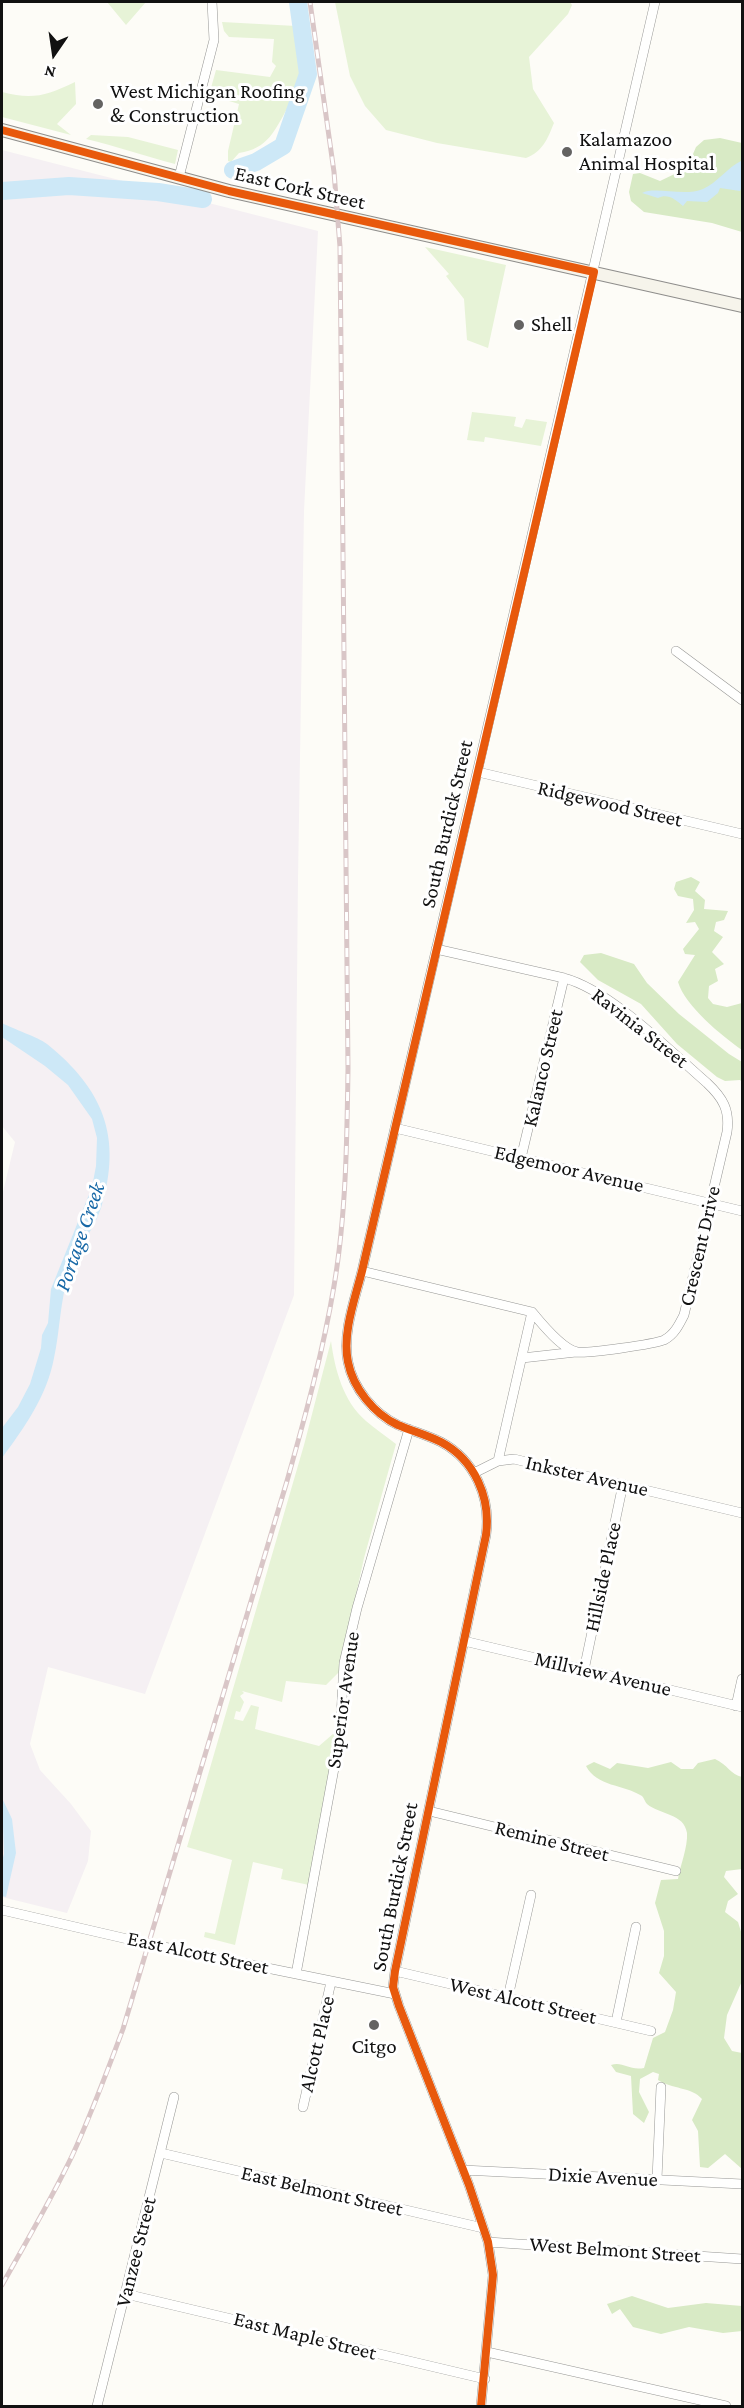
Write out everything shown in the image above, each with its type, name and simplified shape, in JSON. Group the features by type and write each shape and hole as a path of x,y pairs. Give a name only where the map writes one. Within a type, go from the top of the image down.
{"street":[{"path":"179,177 214,40 212,2"},
{"name":"South Burdick Street","path":"409,1430 395,1424 376,1410 357,1385 348,1362 347,1345 362,1271 655,2"},
{"name":"East Cork Street","path":"2,130 229,191 742,306"},
{"path":"676,651 742,700"},
{"name":"Ridgewood Street","path":"478,772 742,834"},
{"name":"Ravinia Street","path":"436,949 564,978 585,985 613,1003 708,1083 726,1104"},
{"name":"Kalanco Street","path":"521,1158 564,978"},
{"name":"Crescent Drive","path":"522,1358 650,1345 672,1334 684,1315 727,1132 726,1104"},
{"name":"Edgemoor Avenue","path":"395,1128 742,1211"},
{"path":"362,1271 532,1312 561,1342 576,1352"},
{"path":"498,1461 532,1312"},
{"path":"409,1430 433,1438 450,1448 474,1473"},
{"name":"Superior Avenue","path":"296,1974 340,1736 344,1663 357,1608 409,1430"},
{"name":"Inkster Avenue","path":"474,1473 498,1461 514,1459 742,1514"},
{"name":"South Burdick Street","path":"474,1473 482,1488 488,1521 394,1971 393,1986 488,2242 493,2275 481,2406"},
{"name":"Hillside Place","path":"584,1670 622,1484"},
{"name":"Millview Avenue","path":"464,1641 739,1706"},
{"path":"739,1706 742,1679"},
{"name":"Remine Street","path":"429,1811 676,1871"},
{"path":"508,1997 531,1894"},
{"name":"East Alcott Street","path":"3,1910 149,1944 395,1994"},
{"path":"616,2022 636,1927"},
{"name":"West Alcott Street","path":"394,1971 651,2031"},
{"name":"Alcott Place","path":"303,2107 331,1982"},
{"path":"657,2179 661,2087"},
{"name":"Vanzee Street","path":"97,2406 174,2097"},
{"name":"East Belmont Street","path":"161,2153 483,2228"},
{"name":"Dixie Avenue","path":"463,2170 742,2184"},
{"name":"West Belmont Street","path":"488,2242 742,2259"},
{"name":"East Maple Street","path":"126,2294 485,2379"},
{"path":"487,2352 726,2406"}],"shaded area":[{"path":"2,150 318,231 304,511 294,1295 145,1694 48,1667 30,1744 40,1770 71,1804 91,1831 88,1861 67,1913 2,1897 2,1196 15,1142 2,1126"}],"green space":[{"path":"107,2 146,2 126,25"},
{"path":"335,2 570,2 572,5 568,14 529,57 533,89 554,123 544,144 537,152 526,158 437,143 386,130 365,106 350,76"},
{"path":"222,22 296,26 303,74 292,106 288,107 270,137 257,147 239,153 231,162 228,161 228,151 239,104 209,95 216,70 270,77 276,66 272,62 274,39 229,37 224,31"},
{"path":"75,82 76,104 57,124 71,135 2,117 2,92 22,96 39,95 56,91"},
{"path":"91,135 128,137 178,150 175,164 86,139"},
{"path":"720,138 742,143 742,232 712,223 644,212 631,201 629,192 633,174 640,173 660,181 687,168 696,147 704,140"},
{"path":"425,247 506,265 488,348 467,340 464,299 446,276 449,274"},
{"path":"472,412 516,417 514,426 522,428 526,419 547,422 541,446 485,437 484,442 467,440"},
{"path":"691,877 700,882 695,891 705,900 704,909 728,911 724,920 716,922 714,931 723,937 712,952 724,964 715,969 718,981 709,986 708,998 713,1004 727,1007 742,1003 742,1050 715,1029 696,1010 688,1001 678,982 695,955 685,954 683,949 699,929 695,922 686,923 694,910 693,899 678,896 674,889 676,882"},
{"path":"601,953 634,964 647,983 679,1014 742,1062 742,1082 740,1080 725,1081 717,1077 677,1044 641,1004 598,980 580,962 584,955"},
{"path":"331,1341 341,1384 351,1404 366,1421 396,1444 364,1558 339,1672 326,1685 286,1681 282,1702 242,1691 244,1693 240,1696 244,1702 240,1712 236,1711 234,1719 243,1721 251,1705 259,1707 255,1729 319,1746 333,1734 337,1734 309,1885 281,1879 283,1869 253,1862 235,1945 204,1937 205,1932 215,1934 232,1860 187,1847 304,1445"},
{"path":"715,1759 742,1777 742,1869 726,1871 724,1877 738,1894 728,1901 725,1912 738,1922 742,1935 742,1981 727,2015 724,2038 732,2051 742,2053 742,2169 725,2154 708,2168 700,2167 698,2131 692,2120 702,2099 698,2095 663,2083 658,2080 659,2074 653,2072 640,2079 639,2092 649,2112 644,2123 633,2114 631,2076 616,2072 611,2065 644,2068 653,2038 665,2032 673,2010 676,1992 659,1973 664,1956 664,1931 655,1903 661,1880 678,1879 687,1833 685,1826 676,1818 652,1808 642,1796 635,1792 597,1778 586,1766 594,1762 610,1769 617,1763 648,1768 671,1762 681,1769 693,1769 698,1763"},
{"path":"632,2296 668,2308 706,2303 742,2306 742,2331 723,2333 689,2327 661,2334 633,2327 620,2309 612,2314 607,2304"}],"water":[{"path":"741,161 742,186 740,191 720,188 718,193 707,202 687,201 683,206 668,197 658,198 642,193 648,191 687,192 703,189"},
{"name":"Portage Creek","path":"2,1023 47,1044 82,1079 103,1116 110,1159 101,1208 72,1265 66,1283 51,1372 26,1423 2,1458 2,1428 18,1407 30,1384 41,1348 42,1335 48,1323 51,1289 92,1187 96,1166 97,1138 92,1119 68,1085 45,1066 2,1037"},
{"path":"2,1798 12,1819 16,1853 6,1897 2,1896 4,1854"}],"waterway":[{"path":"233,170 256,162 283,146 308,74 298,2"},
{"path":"2,191 69,186 158,192 203,199"}],"railway":[{"path":"2,2285 72,2156 123,2029 294,1457 325,1335 338,1259 345,1178 348,1068 340,247 334,172 310,2"}],"cycle path":[{"path":"2,130 229,191 594,272 350,1316 347,1339 351,1372 366,1399 389,1420 441,1442 453,1450 463,1459 478,1481 486,1507 486,1535 393,1987 469,2185 488,2242 493,2275 481,2406"}],"place":[{"name":"West Michigan Roofing & Construction","path":"98,104"},
{"name":"Kalamazoo Animal Hospital","path":"567,152"},
{"name":"Shell","path":"519,325"},
{"name":"Citgo","path":"374,2025"}]}
